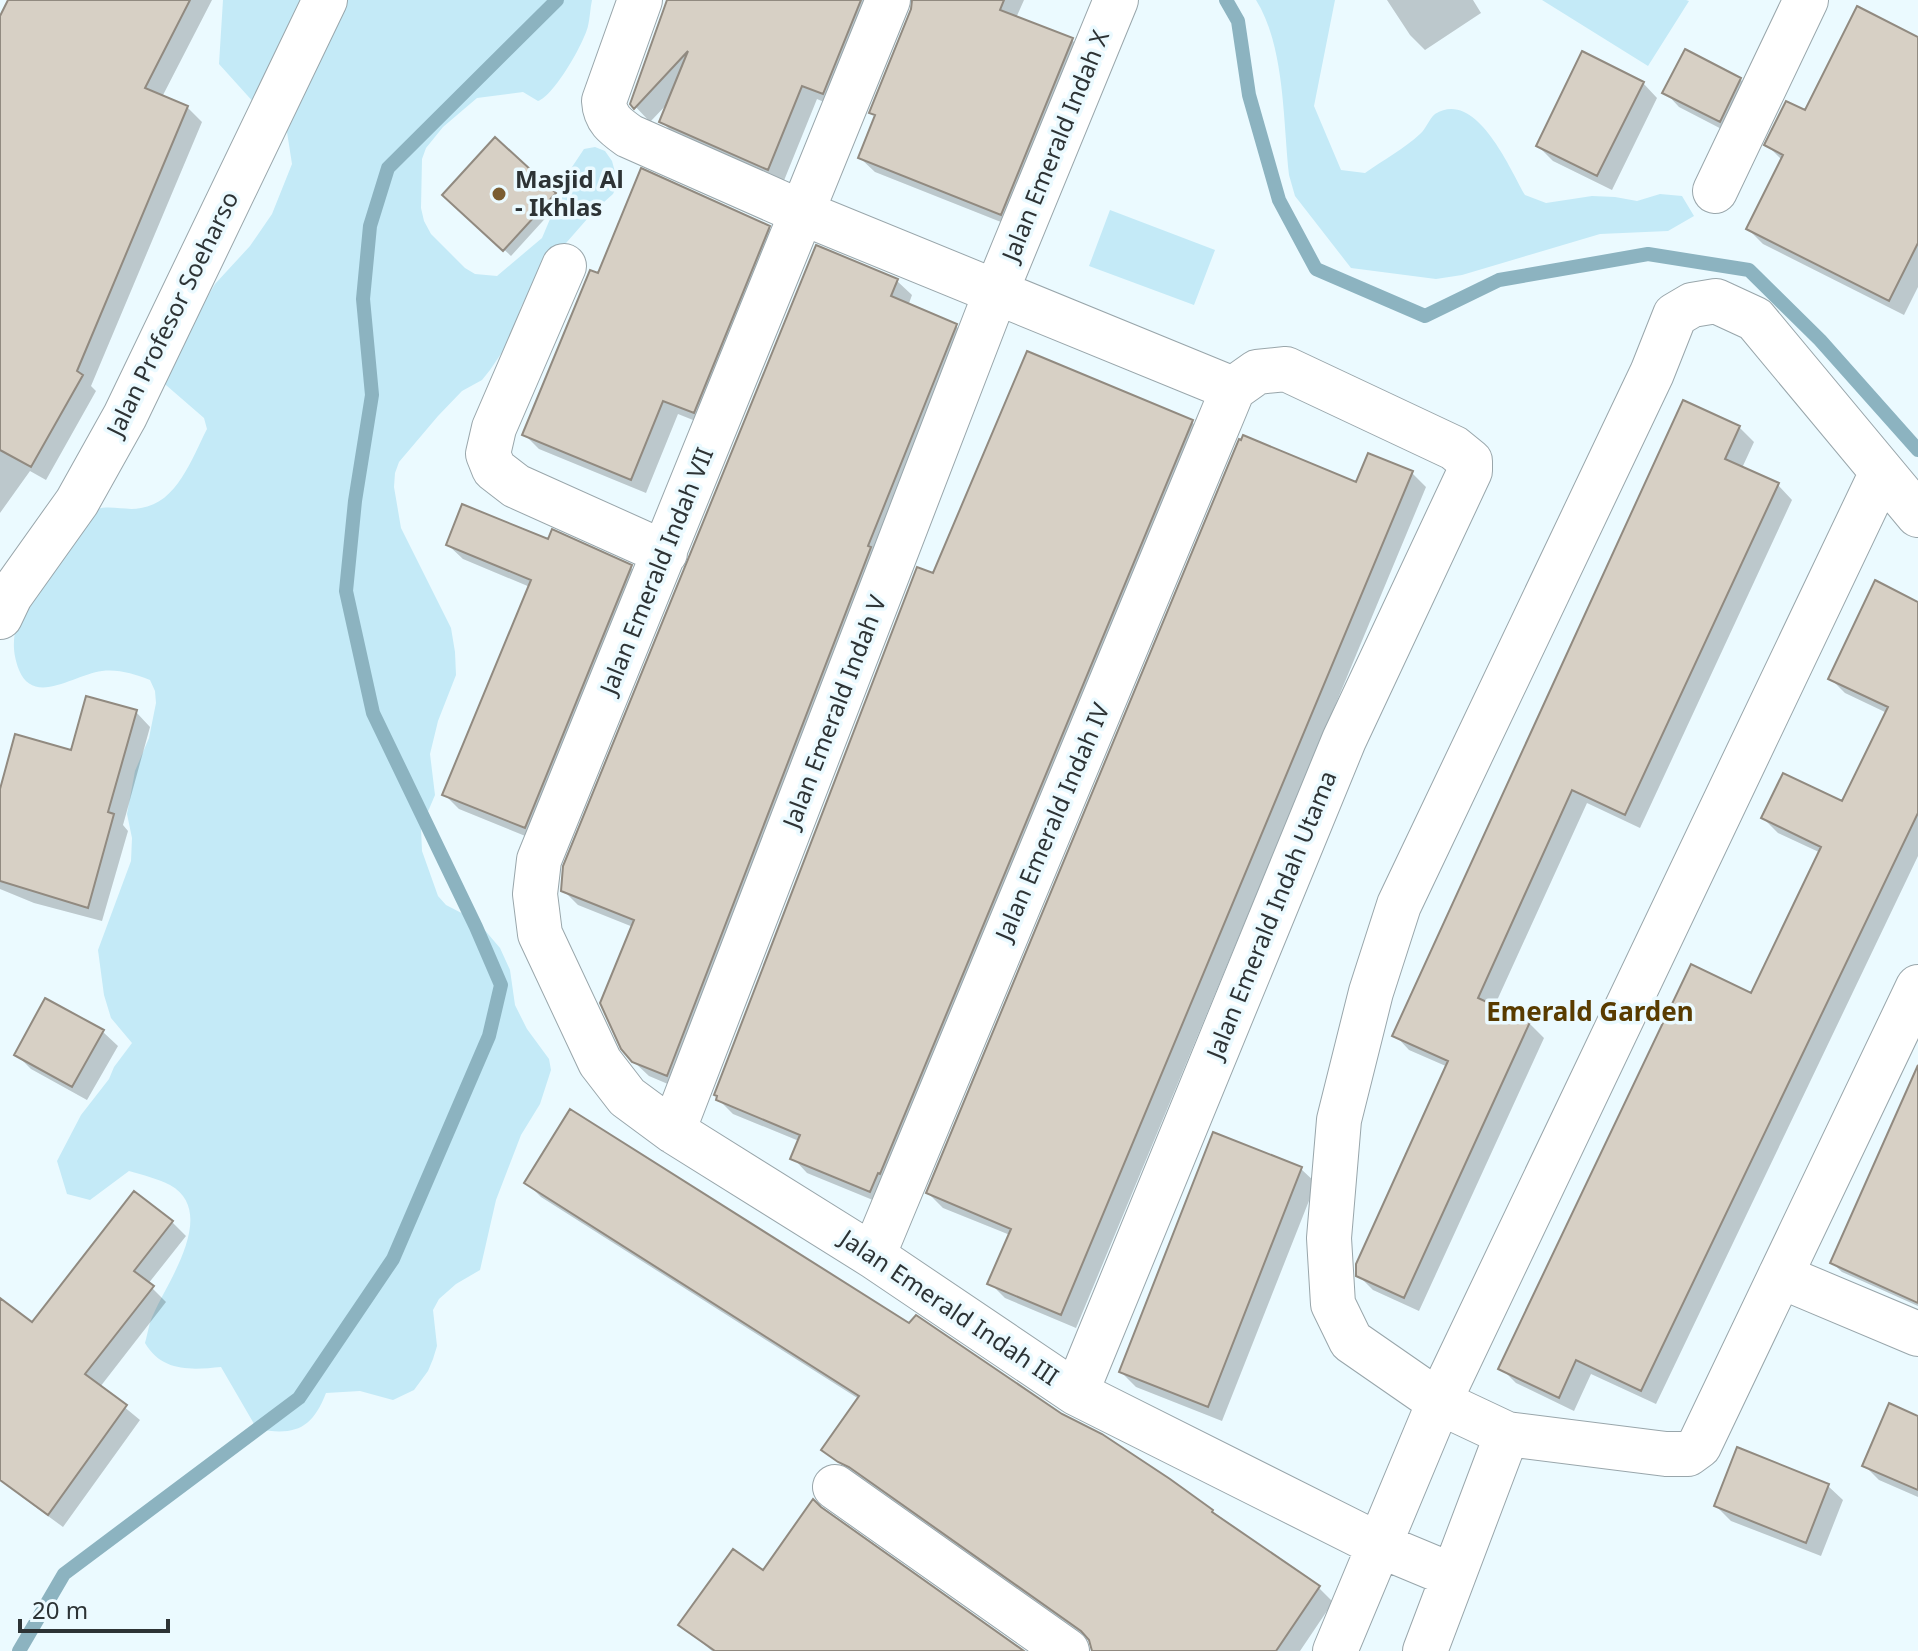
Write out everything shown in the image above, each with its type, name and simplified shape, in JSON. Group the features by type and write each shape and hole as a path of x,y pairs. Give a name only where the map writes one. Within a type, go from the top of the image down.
{"street":[{"name":"Jalan Profesor Soeharso","path":"0,617 10,596 77,502 125,416 325,0"},
{"path":"640,0 604,101 605,113 611,122 629,136 803,213 1233,389"},
{"name":"Jalan Emerald Indah VII","path":"540,934 535,894 539,860 888,0"},
{"name":"Jalan Emerald Indah X","path":"996,292 1116,0"},
{"path":"1715,191 1806,0"},
{"path":"564,266 494,428 488,454 494,469 516,486 665,553"},
{"name":"Jalan Emerald Indah V","path":"673,1131 996,292"},
{"path":"1918,515 1755,319 1716,301 1692,305 1675,315 1652,373 1399,905 1371,992 1339,1120 1329,1238 1333,1304 1351,1341 1439,1402 1507,1434 1666,1454 1688,1454 1699,1446 1918,987"},
{"name":"Jalan Emerald Indah Utama","path":"1076,1393 1344,740 1470,471 1470,461 1454,448 1286,369 1257,372 1233,389"},
{"name":"Jalan Emerald Indah IV","path":"873,1256 1233,389"},
{"path":"1335,1651 1439,1402 1882,472"},
{"name":"Jalan Emerald Indah III","path":"540,934 600,1062 627,1097 673,1131 873,1256 1076,1393 1379,1545 1451,1575"},
{"path":"1780,1276 1918,1334"},
{"path":"1425,1651 1451,1575 1507,1434"},
{"path":"835,1487 1067,1651"}],"shaded area":[{"path":"223,0 592,0 588,26 581,44 560,80 545,97 538,101 523,92 477,98 443,127 426,148 422,159 421,208 431,234 465,268 475,274 497,276 542,238 572,167 584,149 595,147 605,151 612,161 618,183 613,194 538,275 521,307 511,339 490,370 482,380 462,391 438,416 399,462 395,473 394,487 401,528 451,628 455,652 456,675 438,721 430,754 435,795 421,828 422,851 438,896 446,905 477,921 500,948 510,970 515,1005 527,1029 549,1059 551,1070 540,1104 521,1135 496,1200 480,1270 456,1284 439,1299 433,1310 437,1346 428,1371 414,1390 393,1400 360,1391 326,1393 308,1422 282,1431 257,1429 221,1367 178,1367 160,1359 145,1343 152,1316 178,1266 190,1229 190,1212 184,1197 170,1185 129,1171 90,1200 67,1194 57,1161 81,1115 132,1043 111,1018 104,995 98,950 131,861 132,838 127,814 135,771 149,738 156,703 155,691 150,680 114,671 91,673 56,686 34,686 26,681 19,670 14,646 17,621 97,509 141,508 164,498 182,478 207,429 204,418 159,379 215,284 250,246 272,214 292,164 287,132 257,106 219,64"},
{"path":"1256,0 1335,0 1314,106 1341,170 1365,173 1414,139 1435,114 1450,109 1464,112 1478,121 1501,151 1525,195 1546,203 1592,196 1637,201 1660,194 1682,196 1694,216 1668,231 1600,234 1462,275 1436,279 1351,268 1295,196 1289,175 1278,61 1273,39"},
{"path":"1542,0 1686,0 1689,1 1648,66"},
{"path":"1110,210 1215,250 1194,305 1089,266"}],"building":[{"path":"8,0 190,0 145,88 188,106 77,371 83,375 31,467 0,450 0,16"},
{"path":"667,0 861,0 823,94 802,86 768,170 659,122 688,51 634,109 630,104"},
{"path":"912,0 1004,0 1000,10 1073,38 1001,215 858,158 875,115 869,113"},
{"path":"1857,6 1918,37 1918,243 1889,301 1746,229 1783,155 1764,145 1786,101 1805,110"},
{"path":"1685,49 1741,78 1720,122 1662,93"},
{"path":"1582,51 1644,82 1597,176 1536,146"},
{"name":"Masjid Al - Ikhlas","path":"495,137 556,193 503,251 442,195"},
{"path":"641,168 770,226 694,413 663,401 631,480 522,435 590,270 598,273"},
{"path":"816,245 898,279 891,296 957,324 868,546 871,547 667,1076 632,1062 621,1049 600,1003 634,920 561,891 563,866"},
{"path":"1027,351 1193,420 870,1192 790,1159 800,1135 716,1100 717,1096 714,1095 917,567 933,573"},
{"path":"1683,400 1740,426 1725,459 1779,483 1625,815 1572,790 1478,998 1530,1022 1404,1298 1356,1276 1356,1264 1448,1061 1392,1036"},
{"path":"1243,435 1356,482 1368,453 1413,471 1061,1315 987,1284 1011,1229 926,1193"},
{"path":"462,504 548,539 552,529 632,565 525,828 442,795 531,580 446,545"},
{"path":"1875,580 1918,602 1918,813 1641,1391 1576,1360 1559,1398 1498,1369 1691,964 1751,993 1821,847 1761,818 1783,773 1842,801 1888,707 1828,679"},
{"path":"86,696 137,710 108,812 114,814 88,908 0,881 0,789 15,734 71,750"},
{"path":"45,998 104,1030 72,1087 14,1055"},
{"path":"1918,1065 1918,1303 1830,1263"},
{"path":"570,1109 909,1323 916,1315 1062,1414 1102,1434 1170,1479 1212,1512 1320,1586 1276,1651 1092,1651 1089,1640 1081,1631 821,1450 859,1396 524,1183"},
{"path":"1213,1132 1302,1167 1208,1407 1119,1372"},
{"path":"134,1191 173,1221 134,1271 154,1286 85,1374 127,1405 48,1515 0,1480 0,1298 32,1322"},
{"path":"1889,1403 1918,1416 1918,1490 1862,1466"},
{"path":"1737,1447 1829,1484 1806,1543 1714,1506"},
{"path":"813,1499 1024,1651 715,1651 678,1625 733,1549 763,1570"}],"waterway":[{"path":"19,1651 64,1574 299,1398 393,1259 489,1036 501,985 373,713 346,591 355,501 372,395 363,299 370,226 388,168 557,0"},
{"path":"1226,0 1238,21 1249,95 1279,200 1316,269 1425,316 1499,280 1648,254 1749,270 1820,340 1918,450"}],"place":[{"name":"Masjid Al - Ikhlas","path":"499,194"}],"district":[{"name":"Emerald Garden","path":"1590,1012"}]}
